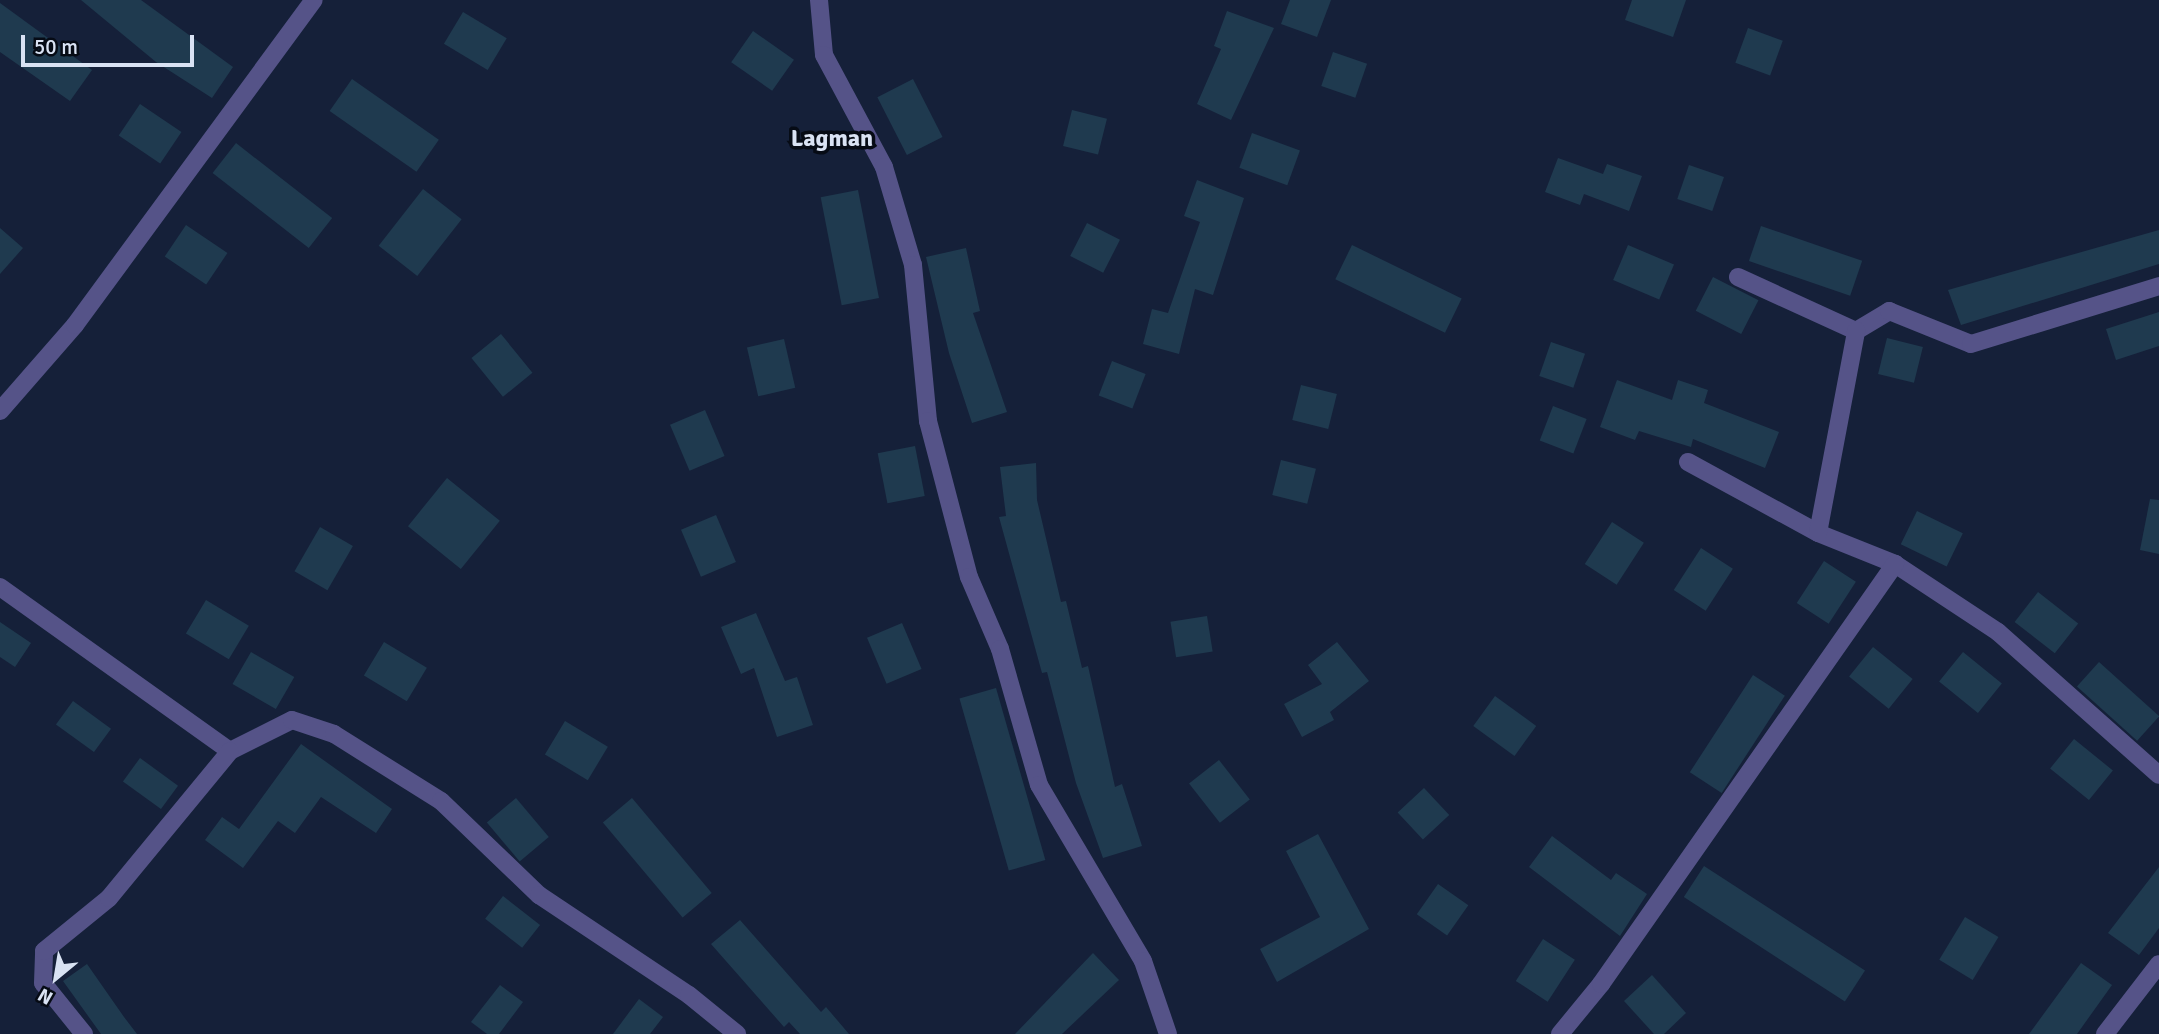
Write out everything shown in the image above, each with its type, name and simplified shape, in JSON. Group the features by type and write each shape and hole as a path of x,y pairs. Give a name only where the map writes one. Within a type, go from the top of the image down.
{"street":[{"path":"0,411 75,325 314,0"},
{"path":"819,0 824,55 884,167 913,265 928,421 969,577 1000,649 1039,785 1143,961 1168,1034"},
{"path":"1738,277 1856,331"},
{"path":"1818,533 1856,331 1889,311 1971,344 2159,286"},
{"path":"1688,462 1818,533 1895,564 1998,632 2159,775"},
{"path":"1560,1034 1601,984 1895,564"},
{"path":"0,587 230,751"},
{"path":"84,1034 43,983 44,951 109,898 230,751 292,720 334,734 441,801 539,895 689,995 737,1034"},
{"path":"2105,1034 2159,964"}],"building":[{"path":"81,0 141,0 233,67 212,98 156,62"},
{"path":"1290,0 1331,0 1317,37 1281,24"},
{"path":"1632,0 1686,0 1673,37 1625,20"},
{"path":"0,3 92,70 70,101 0,52"},
{"path":"1227,11 1274,28 1231,120 1197,104 1221,49 1214,46"},
{"path":"463,12 507,38 488,70 444,44"},
{"path":"1748,28 1783,41 1770,75 1735,63"},
{"path":"753,31 794,60 772,91 731,62"},
{"path":"1333,52 1367,64 1355,98 1321,86"},
{"path":"352,79 439,140 416,172 330,111"},
{"path":"913,79 943,137 907,155 877,97"},
{"path":"140,104 181,132 160,163 119,136"},
{"path":"1072,110 1107,119 1098,155 1063,146"},
{"path":"1252,133 1300,150 1287,185 1239,168"},
{"path":"236,143 332,218 309,248 213,173"},
{"path":"1558,158 1603,174 1607,164 1642,176 1629,211 1584,194 1580,205 1545,192"},
{"path":"1689,165 1724,177 1712,211 1677,199"},
{"path":"1197,180 1244,198 1213,295 1195,289 1179,354 1143,344 1152,309 1168,313 1200,222 1184,216"},
{"path":"423,189 462,219 417,276 379,246"},
{"path":"858,190 879,298 842,305 821,197"},
{"path":"1087,223 1120,240 1103,273 1070,256"},
{"path":"186,225 227,253 206,284 165,257"},
{"path":"1761,226 1862,261 1850,296 1749,261"},
{"path":"0,228 23,248 0,274"},
{"path":"2159,230 2159,264 1961,325 1948,290"},
{"path":"1352,245 1462,298 1445,333 1335,279"},
{"path":"1628,245 1674,265 1659,300 1613,280"},
{"path":"966,248 980,311 973,313 1007,412 972,423 949,353 926,257"},
{"path":"1713,277 1758,300 1741,334 1696,311"},
{"path":"2159,312 2159,346 2116,360 2106,329"},
{"path":"501,334 532,373 503,397 471,358"},
{"path":"1887,338 1923,347 1914,383 1878,374"},
{"path":"784,339 795,388 758,396 747,348"},
{"path":"1551,342 1585,354 1573,388 1539,376"},
{"path":"1112,361 1146,374 1132,408 1099,396"},
{"path":"1617,380 1672,400 1678,380 1708,390 1704,403 1779,432 1765,468 1693,439 1691,447 1639,431 1635,440 1600,427"},
{"path":"1301,385 1337,394 1328,429 1292,420"},
{"path":"1553,406 1587,419 1573,453 1540,441"},
{"path":"705,410 725,456 690,471 670,425"},
{"path":"915,446 925,496 887,503 878,453"},
{"path":"1281,460 1316,469 1307,504 1272,495"},
{"path":"1036,463 1037,500 1061,602 1066,601 1082,668 1088,666 1115,787 1122,784 1142,846 1103,858 1076,783 1047,672 1042,673 999,517 1006,516 1000,467"},
{"path":"447,478 500,521 461,569 408,526"},
{"path":"2150,499 2159,500 2159,554 2140,550"},
{"path":"1917,511 1963,533 1947,567 1901,544"},
{"path":"716,515 736,562 701,577 681,530"},
{"path":"1612,522 1644,543 1617,585 1585,564"},
{"path":"320,527 353,546 327,590 294,571"},
{"path":"1701,548 1733,569 1706,611 1674,590"},
{"path":"1824,561 1856,582 1829,624 1797,603"},
{"path":"2038,592 2078,623 2055,653 2015,622"},
{"path":"206,600 249,626 229,659 186,633"},
{"path":"756,613 785,681 797,677 813,725 777,737 754,668 741,674 721,627"},
{"path":"1207,616 1213,652 1176,657 1170,622"},
{"path":"0,622 31,643 15,667 0,657"},
{"path":"902,623 922,669 887,684 867,638"},
{"path":"384,642 427,668 407,701 364,675"},
{"path":"1337,642 1369,681 1330,712 1334,720 1302,737 1284,704 1322,684 1308,665"},
{"path":"1873,647 1913,679 1889,709 1849,677"},
{"path":"251,652 294,677 276,709 232,684"},
{"path":"1963,652 2002,683 1978,713 1939,682"},
{"path":"2099,662 2159,716 2137,741 2077,687"},
{"path":"1753,675 1785,696 1722,793 1690,772"},
{"path":"996,688 1045,860 1009,871 959,698"},
{"path":"1495,696 1536,726 1515,756 1473,726"},
{"path":"73,701 111,729 94,752 56,724"},
{"path":"565,721 608,747 588,780 545,754"},
{"path":"2074,739 2113,770 2089,800 2050,769"},
{"path":"301,744 392,809 376,833 321,797 295,833 278,821 243,868 205,840 222,817 239,829"},
{"path":"140,758 178,786 161,809 123,781"},
{"path":"1219,760 1250,799 1220,823 1189,783"},
{"path":"1424,788 1449,815 1423,840 1398,813"},
{"path":"516,798 549,837 520,861 487,822"},
{"path":"632,798 712,893 683,917 603,822"},
{"path":"1318,834 1369,929 1277,982 1260,949 1320,917 1286,851"},
{"path":"1552,836 1611,880 1616,873 1647,894 1620,936 1529,867"},
{"path":"1704,866 1865,971 1845,1002 1684,897"},
{"path":"2159,867 2159,928 2139,955 2108,933"},
{"path":"1438,884 1468,905 1447,936 1417,914"},
{"path":"503,896 540,925 522,948 485,919"},
{"path":"1965,917 1998,937 1973,980 1939,960"},
{"path":"740,920 821,1012 826,1007 849,1034 800,1034 789,1022 784,1027 711,944"},
{"path":"1543,939 1575,960 1548,1002 1516,981"},
{"path":"1093,953 1119,980 1062,1034 1015,1034"},
{"path":"2081,963 2112,985 2077,1034 2029,1034"},
{"path":"87,964 137,1034 101,1034 63,981"},
{"path":"1652,975 1686,1013 1664,1034 1654,1034 1624,1001"},
{"path":"500,985 523,1002 499,1034 487,1034 471,1022"},
{"path":"639,999 663,1017 650,1034 613,1034"}],"district":[{"name":"Lagman","path":"832,139"}]}
